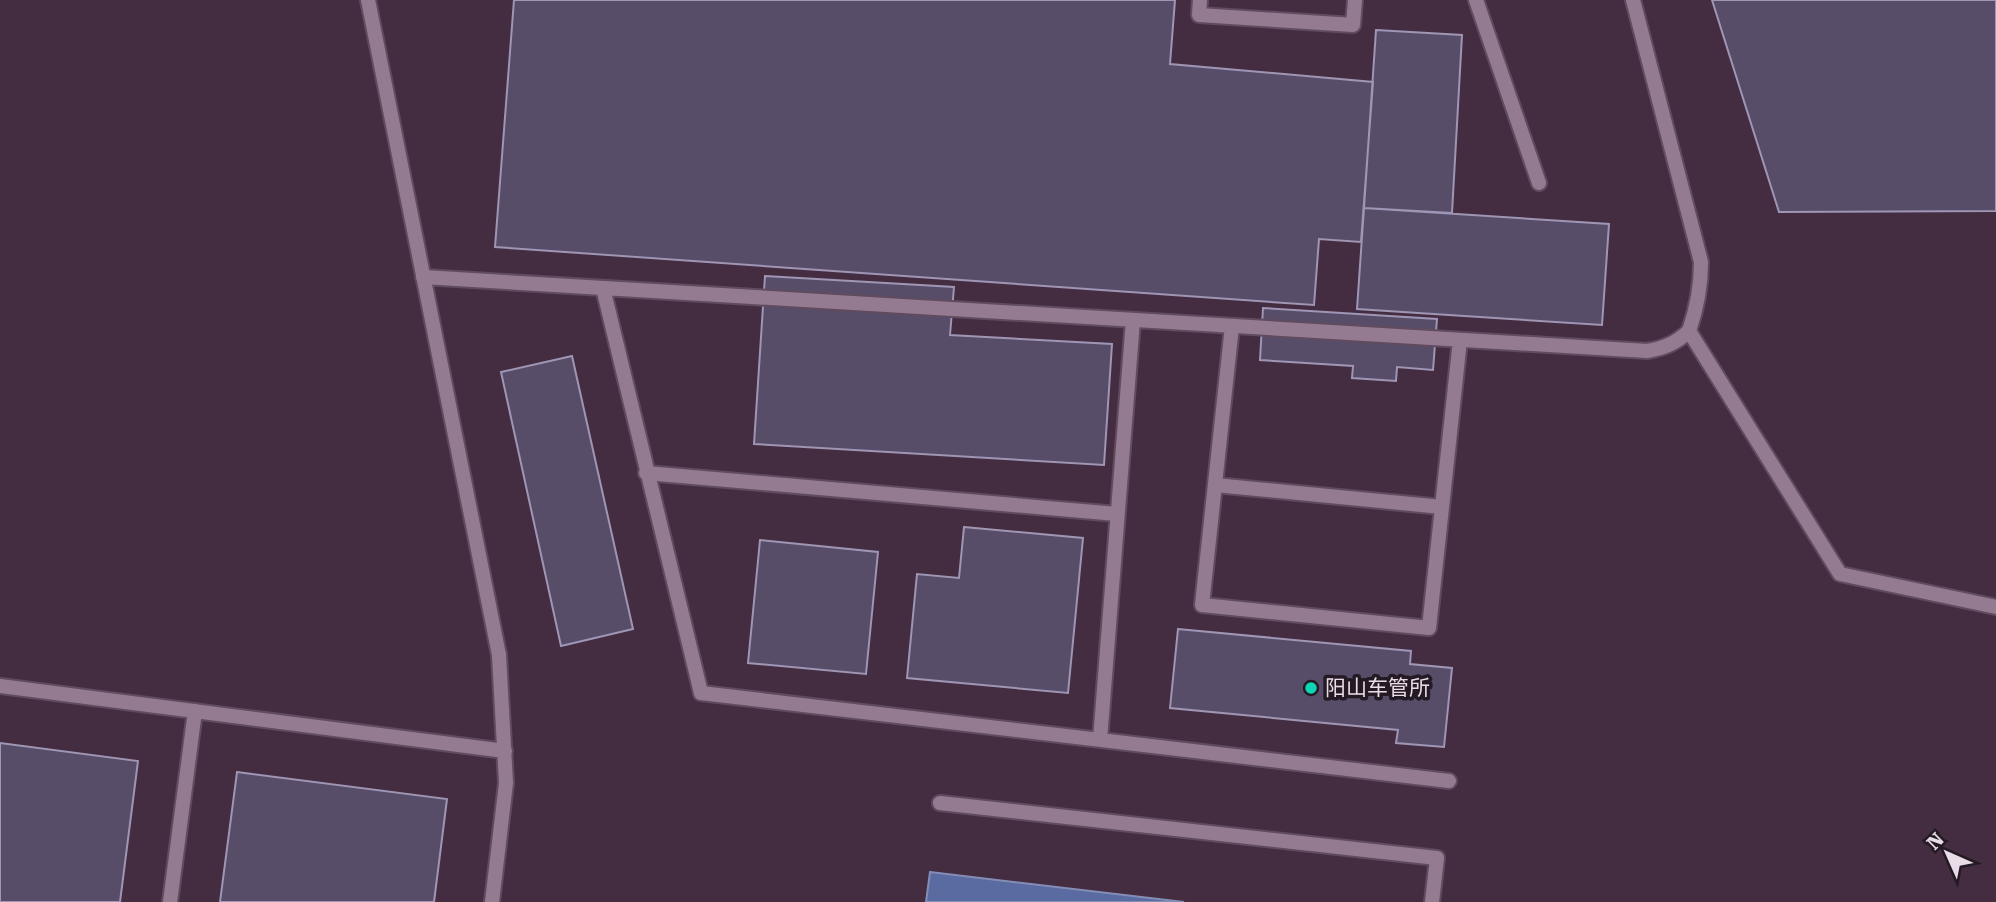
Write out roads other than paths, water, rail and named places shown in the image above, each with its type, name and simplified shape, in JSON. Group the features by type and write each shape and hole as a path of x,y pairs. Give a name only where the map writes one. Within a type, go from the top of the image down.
{"street":[{"path":"368,0 499,655 506,783 492,902"},
{"path":"1200,0 1199,15 1353,25 1355,0"},
{"path":"1476,0 1539,183"},
{"path":"424,277 1647,351 1662,348 1678,341 1689,331 1698,300 1701,262 1633,0"},
{"path":"603,288 701,693 1448,781"},
{"path":"1100,740 1133,320"},
{"path":"1232,326 1202,605 1429,628 1460,340"},
{"path":"1689,331 1840,574 1996,607"},
{"path":"646,473 1117,514"},
{"path":"1215,485 1442,508"},
{"path":"0,686 505,751"},
{"path":"170,902 195,711"},
{"path":"940,803 1437,858 1432,902"}],"water":[{"path":"930,872 1184,902 926,902"}],"place":[{"name":"阳山车管所","path":"1311,688"}]}
